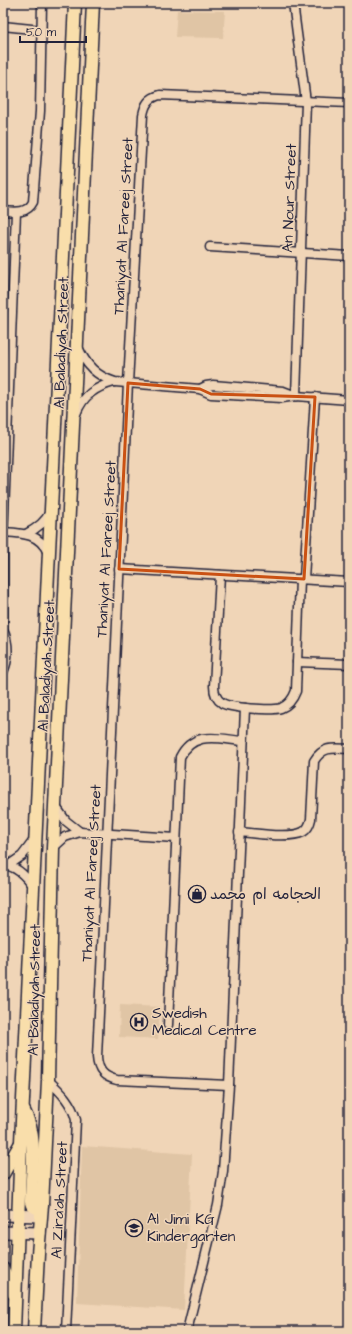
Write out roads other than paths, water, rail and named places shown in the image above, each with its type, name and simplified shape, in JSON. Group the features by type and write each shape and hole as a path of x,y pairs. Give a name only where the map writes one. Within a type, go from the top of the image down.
{"main road":[{"name":"Al Baladiyah Street","path":"14,1331 35,837 75,3"},
{"name":"Al Baladiyah Street","path":"34,1331 42,1211 48,1080 54,848 93,3"},
{"path":"23,1108 30,1125 33,1142 31,1202 32,1205 42,1211"},
{"path":"3,1174 21,1142"},
{"path":"3,1269 15,1298"}],"street":[{"path":"3,211 16,212 27,210 33,202 40,111 42,3"},
{"name":"An Nour Street","path":"293,3 306,102 296,396"},
{"path":"3,26 41,30"},
{"name":"Thaniyat Al Fareej Street","path":"229,1084 117,1080 109,1078 102,1073 97,1065 106,834 128,383 143,115 144,108 148,102 153,97 160,95 349,103"},
{"path":"3,672 6,664 7,639 3,630 3,532 16,212"},
{"path":"210,247 349,256"},
{"path":"77,346 87,364 93,370 115,382 200,389 213,385 283,390 296,396 349,400"},
{"path":"74,419 81,403 91,392 115,382"},
{"path":"220,575 214,693 222,703 230,706 245,708 281,708 288,704 296,692 302,579 315,397"},
{"path":"26,534 41,524 51,509"},
{"path":"3,532 26,534 40,541 47,549 49,554"},
{"path":"119,569 349,582"},
{"path":"297,662 349,664"},
{"path":"187,1331 218,1205 223,1171 229,1084 245,708"},
{"path":"168,1025 180,757 184,749 191,743 200,739 243,742"},
{"path":"239,832 287,836 304,831 309,826 311,819 314,761 322,751 328,748 349,749"},
{"path":"56,807 66,821 80,832"},
{"path":"54,848 65,837 80,832 176,838"},
{"path":"6,865 22,856 27,851 35,837"},
{"path":"6,865 20,872 33,888"},
{"name":"Al Zira'ah Street","path":"48,1080 67,1100 76,1120 66,1331"},
{"path":"3,1215 19,1216 42,1211"},
{"path":"3,1232 40,1233"}],"place":[{"name":"الحجامه ام محمد","path":"197,894"},
{"name":"Swedish Medical Centre","path":"139,1022"},
{"name":"Al Jimi KG Kindergarten","path":"134,1228"}]}
